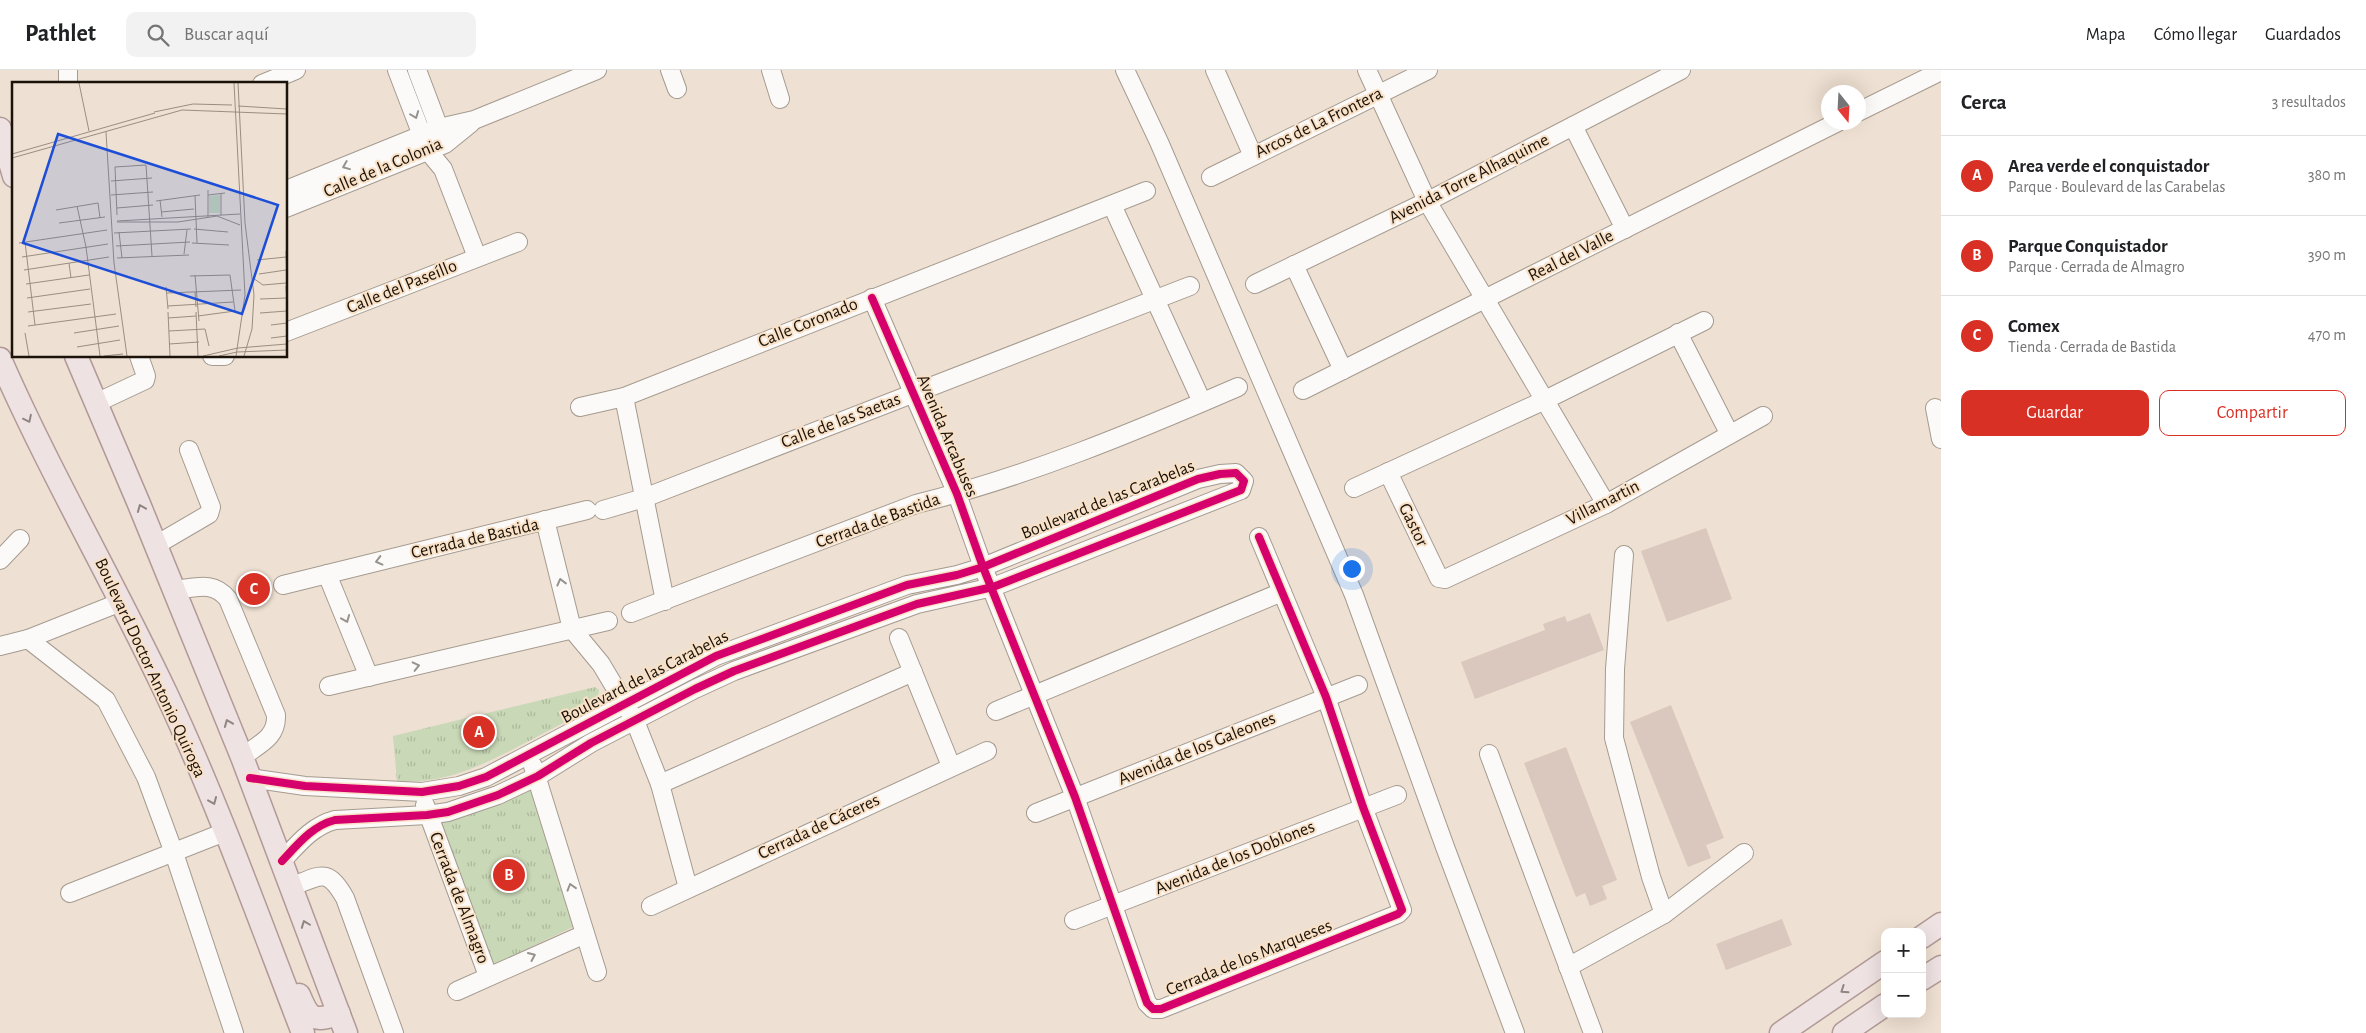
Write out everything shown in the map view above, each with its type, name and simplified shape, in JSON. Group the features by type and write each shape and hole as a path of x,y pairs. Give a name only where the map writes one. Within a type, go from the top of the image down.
{"main road":[{"path":"0,129 12,169"},
{"path":"77,358 156,545 242,757 342,1024"},
{"name":"Boulevard Doctor Antonio Quiroga","path":"0,359 6,383 121,602 167,695 225,832 303,1033"},
{"path":"1926,934 1941,924"},
{"path":"264,933 284,959 308,1015 342,1024"},
{"path":"1781,1033 1881,965"},
{"path":"1926,976 1941,967"},
{"path":"1844,1033 1861,1026 1881,1008"}],"street":[{"path":"267,82 296,70"},
{"path":"397,70 425,143 443,169 477,257"},
{"path":"418,70 442,136 443,169"},
{"name":"Calle de la Colonia","path":"288,207 474,120 597,70"},
{"path":"670,70 677,89"},
{"path":"771,70 780,99"},
{"path":"1125,70 1354,595 1444,847 1515,1033"},
{"path":"1215,70 1253,156"},
{"path":"1367,70 1427,201 1483,300 1606,504"},
{"name":"Arcos de La Frontera","path":"1211,177 1428,70"},
{"name":"Avenida Torre Alhaquime","path":"1255,284 1427,201 1681,70"},
{"path":"1866,107 1919,76 1941,71"},
{"path":"1573,126 1625,229"},
{"name":"Real del Valle","path":"1304,390 1822,130"},
{"name":"Calle de la Colonia","path":"288,189 425,143"},
{"name":"Calle Coronado","path":"580,407 624,397 1146,191"},
{"path":"1112,205 1202,402"},
{"name":"Calle del Paseíllo","path":"288,331 518,242"},
{"path":"1294,265 1343,370"},
{"name":"Calle de las Saetas","path":"546,520 644,498 1190,286"},
{"name":"Avenida Arcabuses","path":"872,298 957,494 983,567 993,587"},
{"path":"1354,488 1545,400 1704,321"},
{"path":"1678,333 1729,433"},
{"path":"96,403 145,380 146,376 140,358"},
{"name":"Cerrada de Bastida","path":"631,613 916,504 957,494 1062,458 1238,387"},
{"path":"624,397 665,601"},
{"path":"1935,408 1941,439"},
{"name":"Villamartin","path":"1439,578 1445,579 1606,504 1729,433 1763,416"},
{"path":"156,545 209,514 211,506 189,450"},
{"name":"Gastor","path":"1388,472 1439,578"},
{"name":"Boulevard de las Carabelas","path":"250,778 305,786 422,792 459,786 486,777 708,660 753,641 907,585 957,575 983,567 1198,479 1220,474 1236,473 1244,481 1241,490 993,587 917,604 734,671 695,689 591,744 538,776 498,796 448,812 428,815 335,820 325,823 306,834 282,861"},
{"name":"Cerrada de Bastida","path":"283,585 546,520 572,629 601,664 626,702 635,721"},
{"name":"Cerrada de los Marqueses","path":"993,587 1075,797 1147,1003 1153,1009 1161,1009 1398,914 1402,910 1326,697 1259,537"},
{"path":"0,560 20,539"},
{"path":"1624,555 1615,669 1614,738 1651,877 1664,914"},
{"path":"327,574 369,677"},
{"path":"174,590 208,586 221,589 228,599 276,715 276,726 273,733 242,757"},
{"path":"996,711 1036,696 1282,592"},
{"path":"0,646 28,639 121,602"},
{"path":"329,686 608,621"},
{"path":"899,638 951,766"},
{"path":"28,639 106,700 146,777 174,853 234,1033"},
{"path":"660,784 913,672"},
{"name":"Avenida de los Galeones","path":"1036,813 1358,685"},
{"path":"635,721 660,784 688,888"},
{"name":"Cerrada de Cáceres","path":"651,906 988,750"},
{"path":"1489,754 1593,1033"},
{"path":"528,755 538,776 597,972"},
{"name":"Cerrada de Almagro","path":"422,792 428,815 488,976"},
{"name":"Avenida de los Doblones","path":"1074,920 1397,795"},
{"path":"70,893 225,832"},
{"path":"1568,966 1664,914 1744,853"},
{"path":"291,887 314,878 326,876 335,881 345,898 394,1033"},
{"name":"Cerrada de Almagro","path":"457,991 585,934"}],"green space":[{"path":"595,687 599,690 597,705 492,760 446,777 430,780 397,781 393,736"},
{"path":"533,789 573,927 493,965 440,822"}],"building":[{"path":"1706,528 1732,599 1667,622 1641,551"},
{"path":"1590,613 1604,650 1475,699 1461,662 1545,630 1543,624 1565,616 1567,622"},
{"path":"1671,705 1724,838 1706,845 1711,858 1688,867 1630,722"},
{"path":"1566,747 1617,880 1602,886 1607,899 1590,906 1585,893 1576,897 1524,763"},
{"path":"1782,919 1792,945 1726,970 1716,944"}],"cycle path":[{"path":"872,298 957,494 983,567 1075,797 1147,1003 1153,1009 1161,1009 1398,914 1402,910 1363,807 1326,697 1259,537"},
{"path":"250,778 305,786 422,792 459,786 486,777 716,656 907,585 957,575 983,567 1198,479 1220,474 1236,473 1244,481 1241,490 993,587 917,604 734,671 591,743 538,776 498,795 448,812 427,815 335,820 327,823 306,836 282,861"}],"place":[{"name":"Comex","path":"254,589"},
{"name":"Area verde el conquistador","path":"479,732"},
{"name":"Parque Conquistador","path":"509,875"}]}
